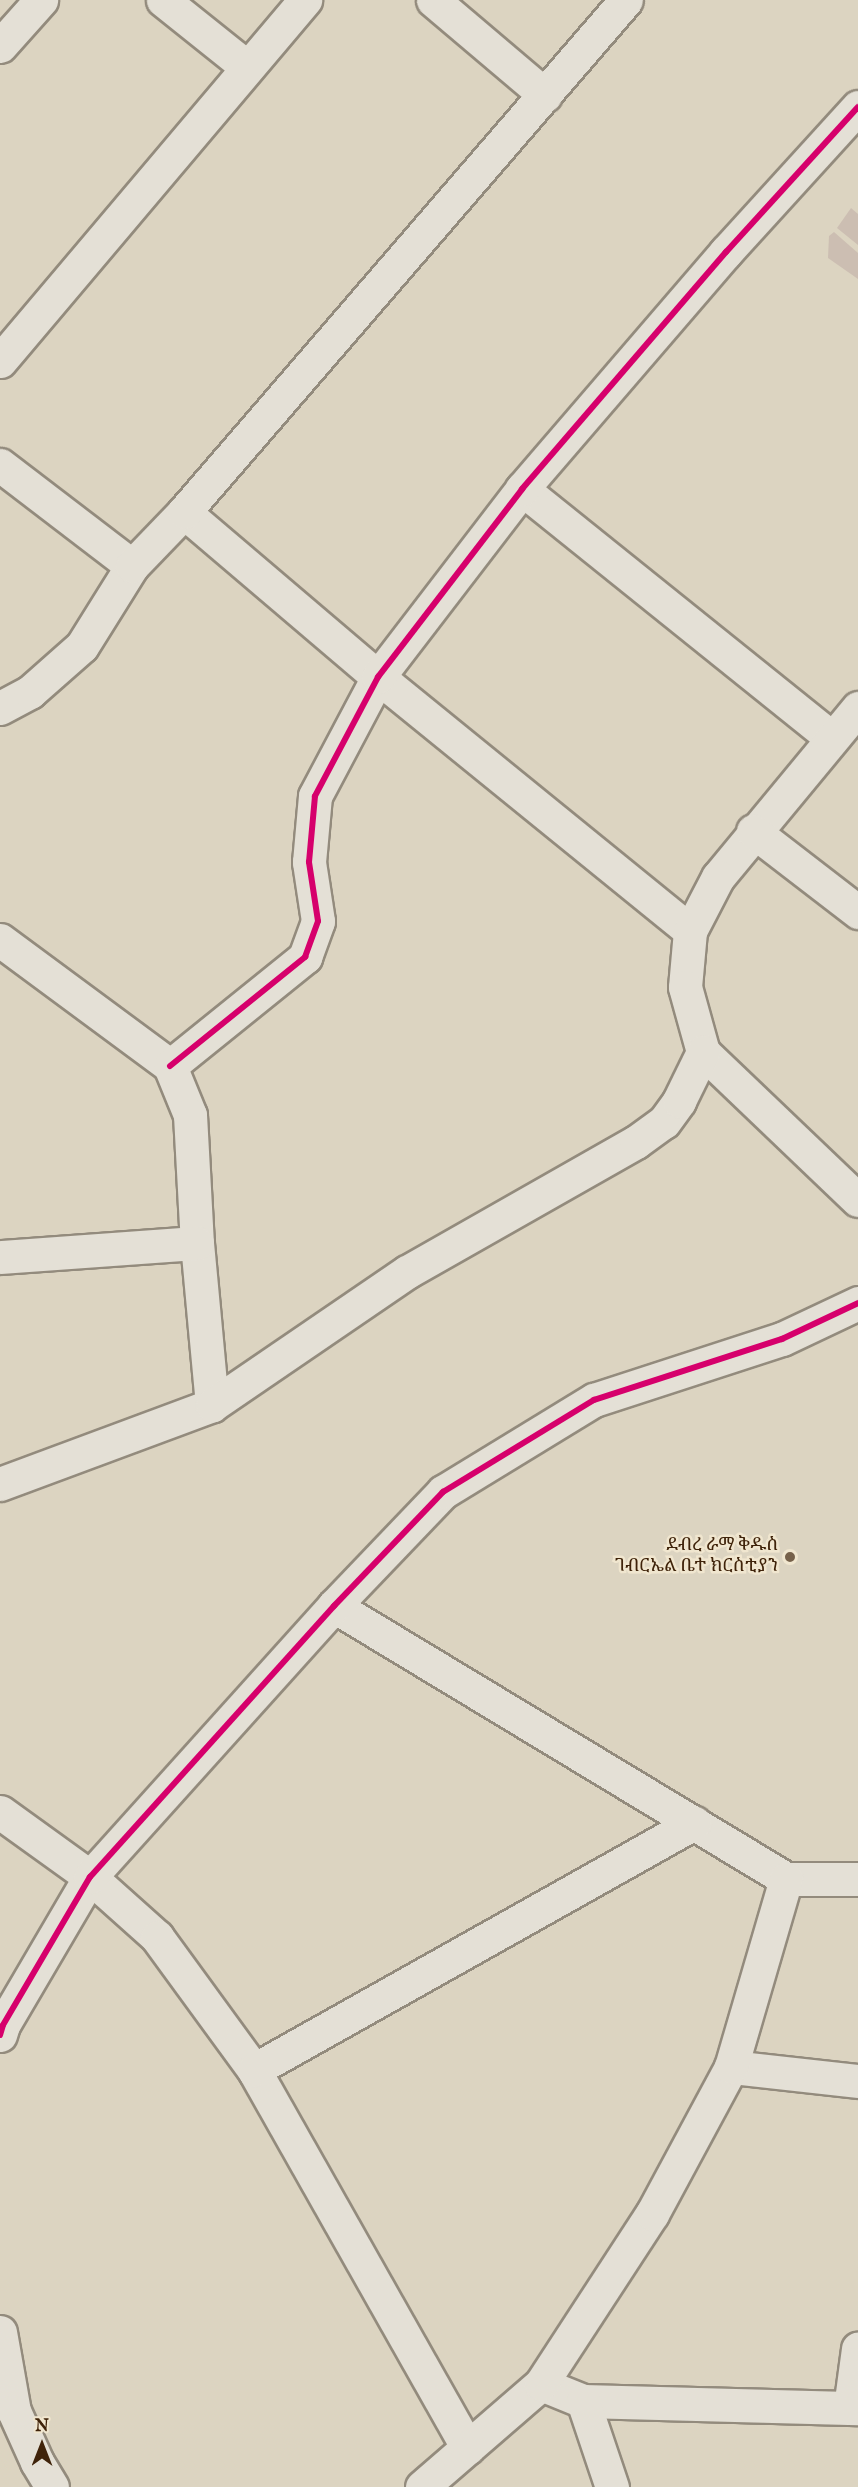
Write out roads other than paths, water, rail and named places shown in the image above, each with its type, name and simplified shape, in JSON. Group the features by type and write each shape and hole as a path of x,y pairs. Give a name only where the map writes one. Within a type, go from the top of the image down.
{"street":[{"path":"0,46 41,0"},
{"path":"163,0 247,67"},
{"path":"0,362 305,0"},
{"path":"433,0 545,95"},
{"path":"0,708 30,692 82,646 132,566 184,512 626,0"},
{"path":"170,1066 305,957 318,921 309,862 315,796 378,677 522,489 726,252 858,107"},
{"path":"0,465 132,566"},
{"path":"522,489 831,737"},
{"path":"184,512 378,677 690,931"},
{"path":"858,708 753,831 718,877 690,931 685,987 703,1052 858,1200"},
{"path":"753,831 858,912"},
{"path":"0,940 170,1066 190,1115 197,1243 212,1405"},
{"path":"0,1484 212,1405 407,1272 636,1142 669,1115 679,1101 703,1052"},
{"path":"0,1257 197,1243"},
{"path":"0,2035 3,2025 90,1877 334,1606 443,1492 594,1400 782,1339 858,1303"},
{"path":"334,1606 786,1879 858,1879"},
{"path":"0,1812 90,1877 157,1937 254,2070 468,2448"},
{"path":"254,2070 694,1823"},
{"path":"422,2487 542,2384 652,2214 731,2067 786,1879"},
{"path":"731,2067 858,2080"},
{"path":"0,2332 7,2416 52,2487"},
{"path":"542,2384 583,2401 854,2408 858,2349"},
{"path":"583,2401 612,2487"}],"place":[{"name":"ደብረ ራማ ቅዱስ ገብርኤል ቤተ ክርስቲያን","path":"790,1557"}]}
